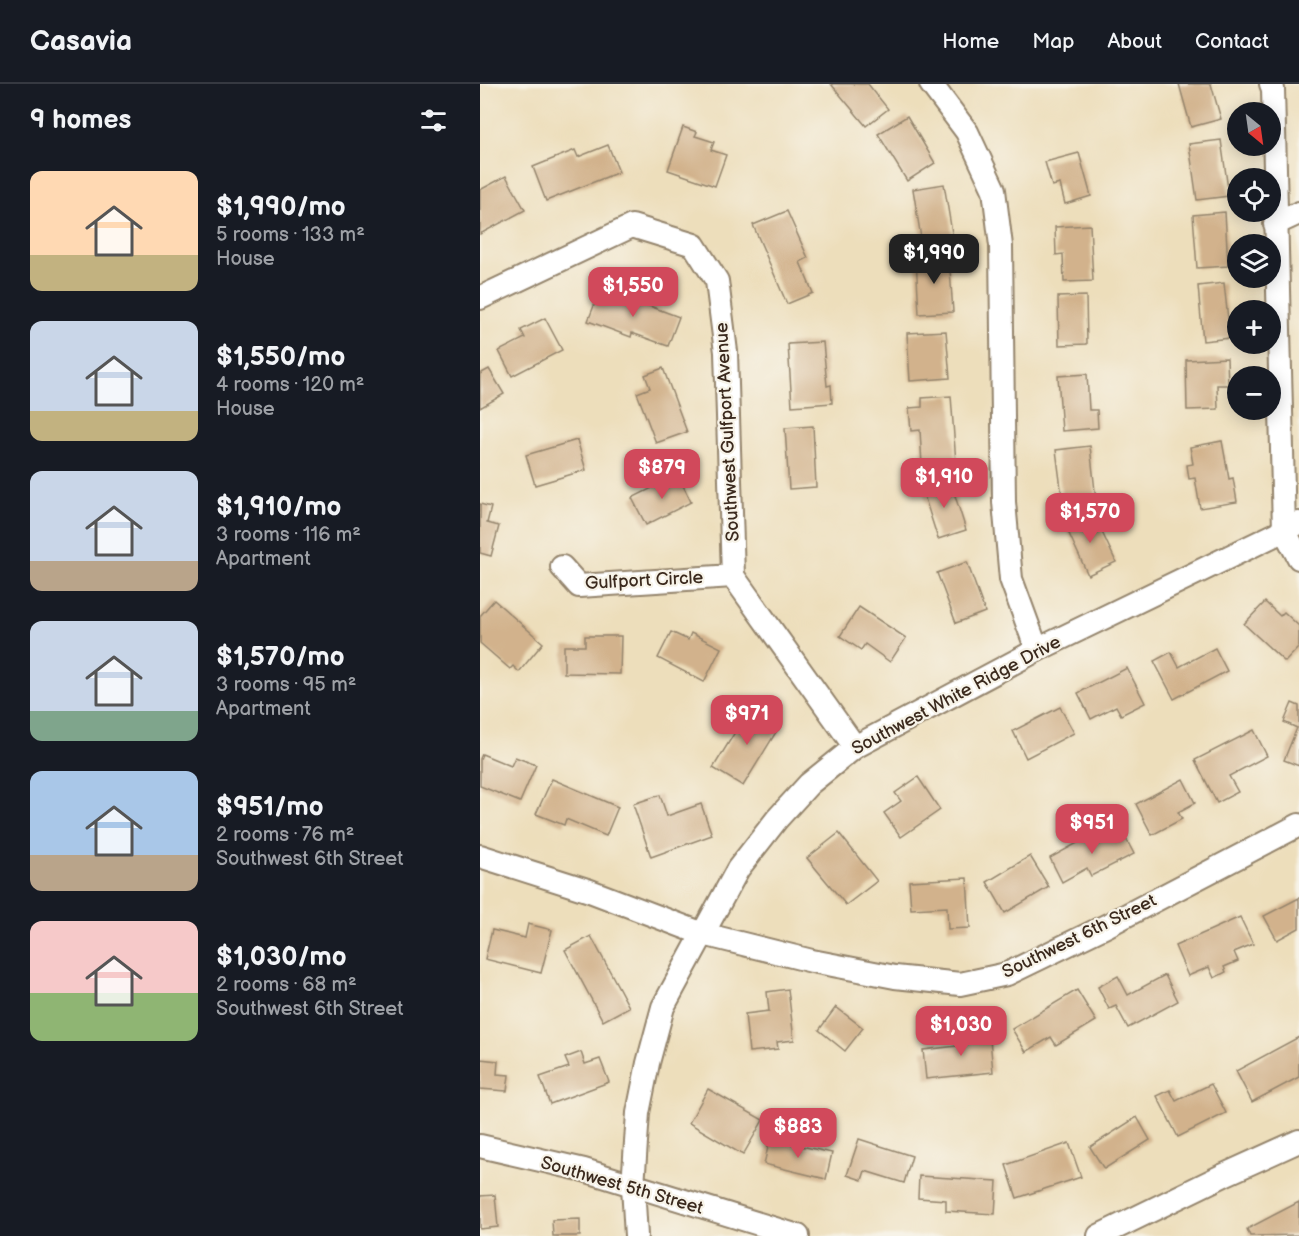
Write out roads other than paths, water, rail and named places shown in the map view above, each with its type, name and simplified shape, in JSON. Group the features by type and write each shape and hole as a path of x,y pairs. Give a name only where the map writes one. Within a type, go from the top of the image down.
{"street":[{"path":"931,84 967,132 994,190 1001,246 1004,502 1011,579 1037,650"},
{"path":"1271,84 1273,88 1275,224 1292,526 1299,558"},
{"path":"1275,224 1299,213"},
{"name":"Southwest Gulfport Avenue","path":"480,298 632,226 694,245 717,281 726,352 733,576"},
{"name":"Southwest White Ridge Drive","path":"636,1236 633,1186 638,1113 663,1006 738,869 777,819 809,784 855,747 1037,650 1292,526"},
{"name":"Gulfport Circle","path":"562,567 579,586 733,576"},
{"path":"733,576 855,747"},
{"name":"Southwest 6th Street","path":"480,856 590,891 704,934 812,961 895,977 960,984 1007,974 1108,925 1299,825"},
{"path":"1099,1236 1224,1174 1299,1141"},
{"name":"Southwest 5th Street","path":"480,1146 584,1170 798,1236"}]}
